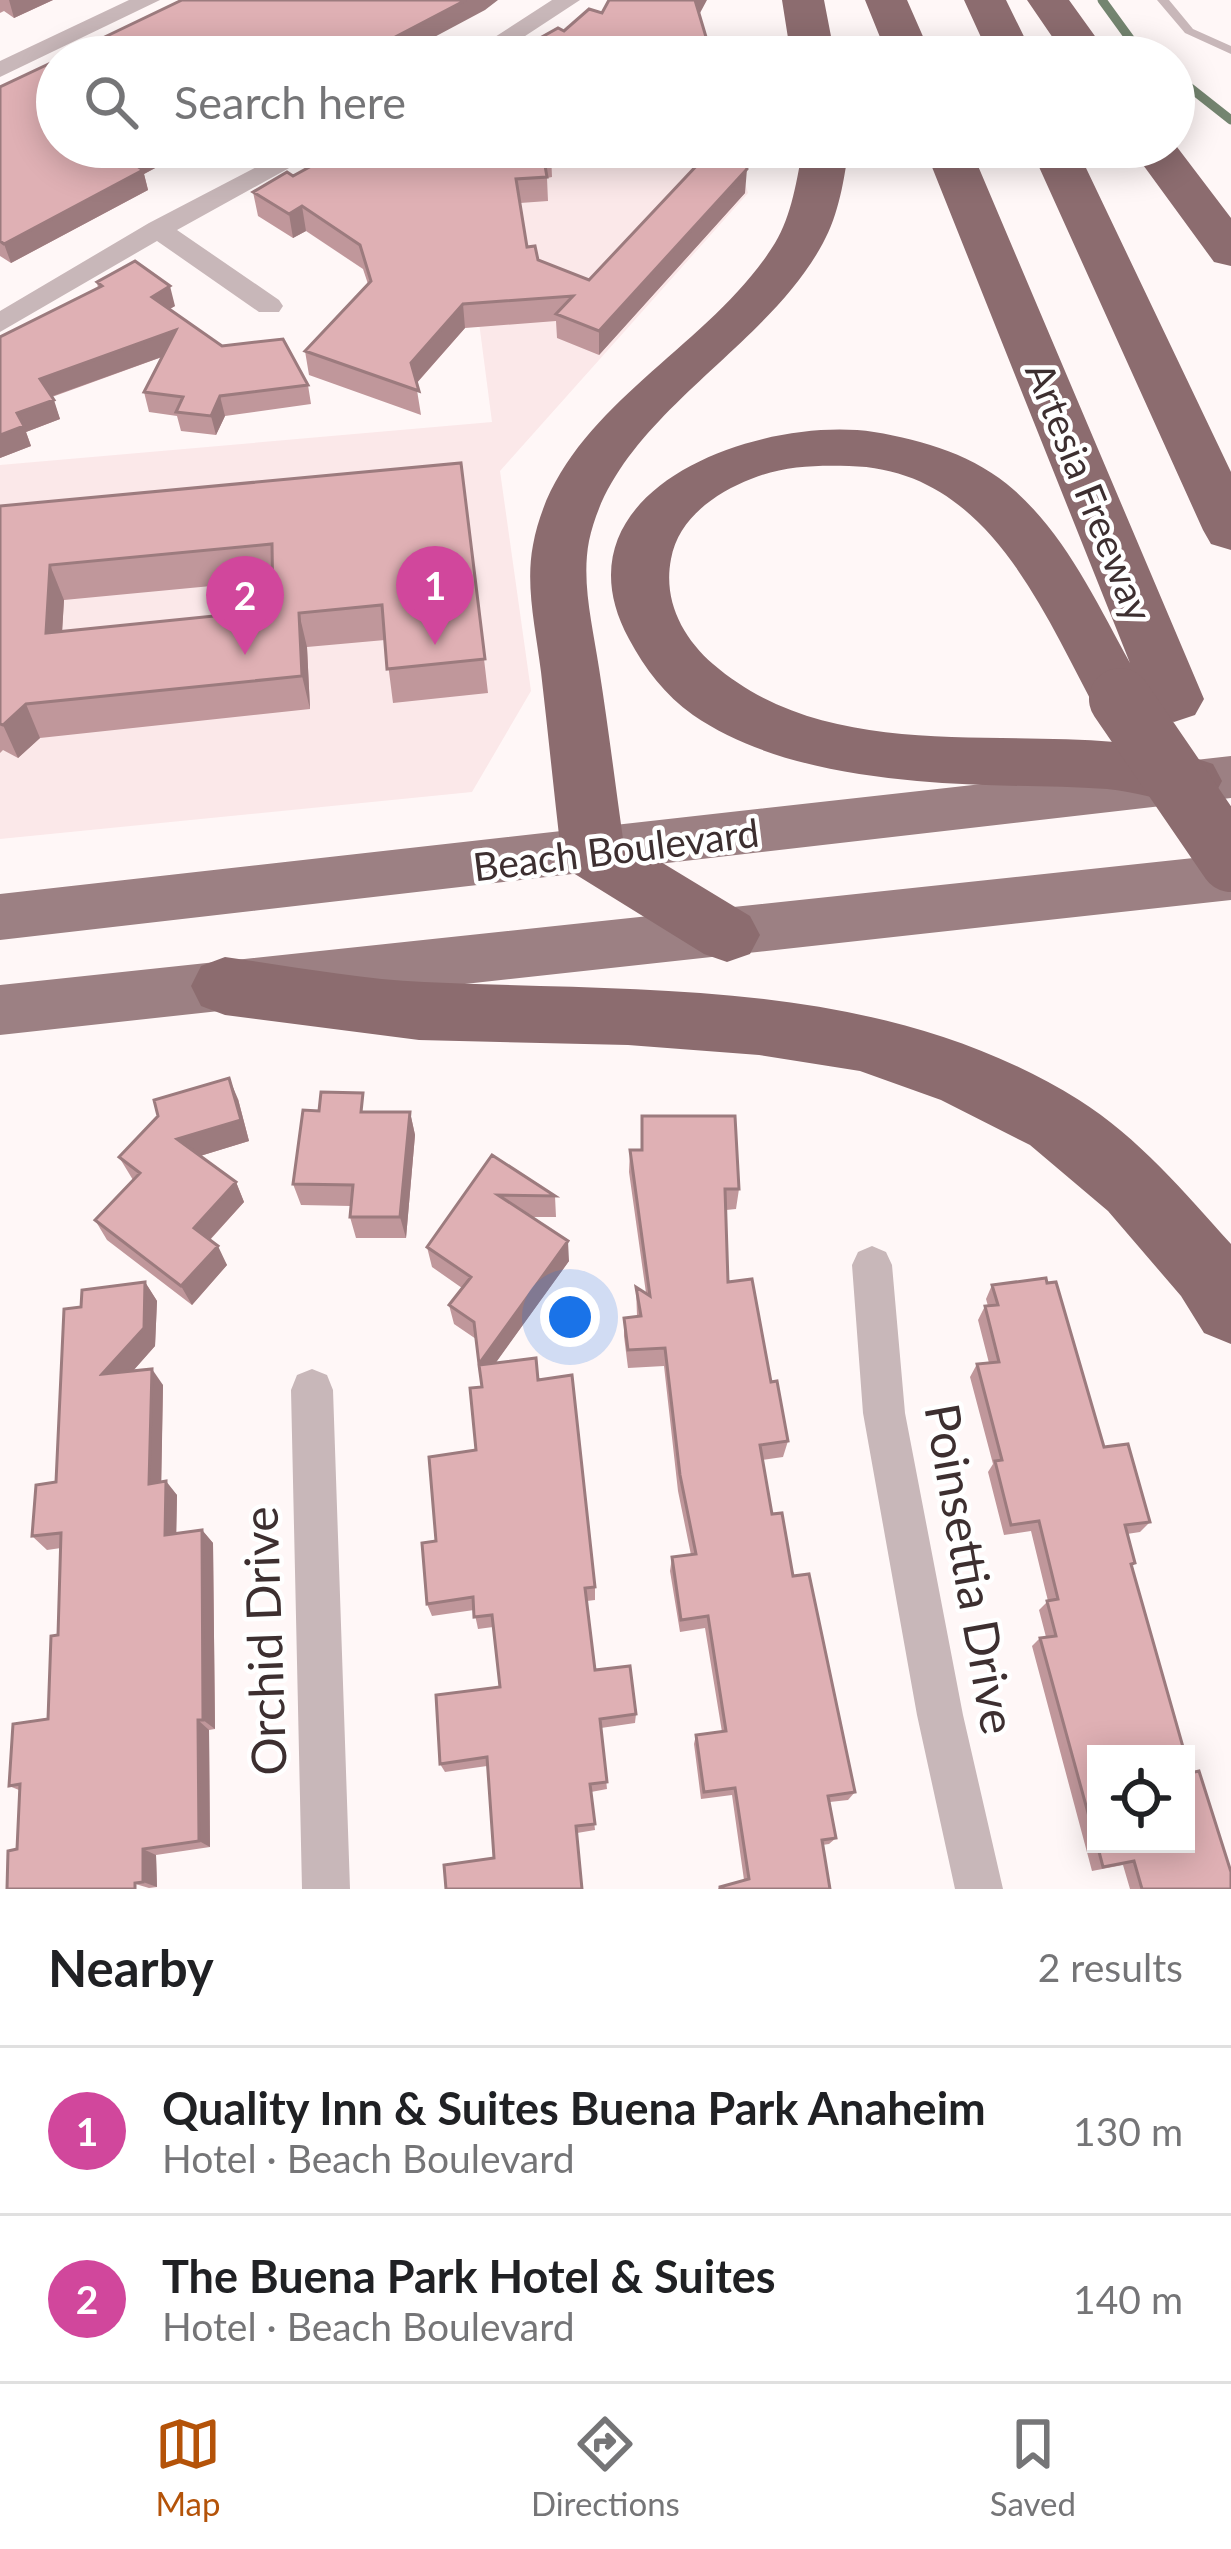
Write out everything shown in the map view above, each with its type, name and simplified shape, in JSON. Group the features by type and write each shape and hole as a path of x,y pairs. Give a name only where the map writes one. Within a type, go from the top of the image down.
{"highway":[{"path":"803,0 809,36"},
{"path":"886,0 901,36"},
{"path":"985,0 1002,36"},
{"path":"1048,0 1073,36"},
{"path":"727,935 593,853 560,597 561,542 574,502 595,468 646,408 760,299 797,248 822,168"},
{"name":"Artesia Freeway","path":"954,168 1147,699 1231,838"},
{"path":"1063,168 1231,530"},
{"path":"1169,168 1231,251"},
{"path":"1211,779 1147,766 959,761 800,739 748,721 695,686 666,654 640,593 642,556 654,529 676,500 735,464 818,447 896,454 944,472 991,500 1032,546 1147,699 1231,861"},
{"path":"225,986 419,1011 628,1016 759,1026 860,1041 965,1078 1055,1123 1133,1188 1207,1271 1231,1308"}],"main road":[{"name":"Beach Boulevard","path":"0,917 1211,779"},
{"path":"0,1010 1231,877"}],"street":[{"path":"71,36 146,0"},
{"path":"510,36 568,0"},
{"path":"0,70 36,53"},
{"path":"0,323 275,168"},
{"path":"158,230 269,305"},
{"name":"Poinsettia Drive","path":"872,1265 884,1413 940,1715 979,1889"},
{"name":"Orchid Drive","path":"312,1390 326,1889"}],"lane":[{"path":"1163,0 1189,31 1231,50"}],"shaded area":[{"path":"503,168 740,168 748,193 500,471 531,691 472,792 0,839 0,465 492,422 462,192"}],"building":[{"path":"182,0 466,0 397,36 107,36"},
{"path":"609,0 695,0 706,36 544,36 558,28 564,31 589,9 602,13"},
{"path":"36,70 36,168 143,170 4,244 0,241 0,87"},
{"path":"308,168 545,168 547,177 516,179 527,247 535,246 538,260 589,280 694,168 747,169 599,331 556,314 573,296 463,304 411,363 419,391 305,351 371,281 360,245 302,206 289,214 253,192 287,172 293,176"},
{"path":"135,261 170,286 152,297 222,346 283,339 308,385 220,396 211,416 176,412 183,397 144,392 176,330 40,379 54,400 17,413 24,426 0,435 0,337 102,286 97,282"},
{"path":"461,463 485,659 387,669 382,605 299,613 302,676 26,704 3,725 0,506","holes":["272,544 273,610 46,633 50,565"]},
{"path":"229,1078 241,1120 177,1139 236,1182 194,1228 218,1246 181,1286 95,1220 140,1173 119,1157 158,1116 154,1100"},
{"path":"321,1092 363,1093 361,1112 410,1112 400,1217 350,1217 353,1185 293,1184 303,1110 319,1111"},
{"path":"642,1116 735,1116 739,1189 725,1189 728,1282 752,1279 771,1382 777,1381 788,1441 760,1445 772,1514 782,1513 793,1576 809,1574 855,1792 828,1796 836,1838 822,1840 830,1889 720,1889 749,1879 735,1788 704,1792 696,1735 726,1731 708,1616 681,1620 672,1557 696,1554 680,1475 665,1348 628,1350 624,1318 641,1316 636,1287 650,1296 630,1150 642,1150"},
{"path":"492,1155 555,1196 498,1195 568,1241 479,1364 474,1322 449,1305 471,1277 427,1247"},
{"path":"1046,1278 1047,1283 1056,1282 1104,1447 1128,1444 1150,1522 1125,1525 1135,1563 1131,1564 1182,1745 1087,1745 1087,1809 1040,1638 1056,1636 1047,1601 1058,1599 1039,1521 1011,1525 995,1461 1002,1460 977,1364 999,1362 985,1306 998,1305 992,1285"},
{"path":"145,1282 144,1328 102,1374 152,1369 149,1484 166,1481 165,1535 202,1530 199,1841 143,1849 143,1882 135,1883 135,1889 7,1889 8,1851 17,1849 20,1784 9,1786 13,1724 48,1719 51,1636 58,1635 61,1533 32,1536 36,1485 56,1482 64,1309 81,1307 82,1290"},
{"path":"536,1358 538,1380 572,1375 595,1587 585,1588 595,1670 630,1666 636,1714 600,1719 607,1782 590,1784 595,1824 576,1826 582,1889 446,1889 444,1865 494,1858 487,1757 440,1764 436,1695 500,1687 492,1615 474,1617 473,1597 427,1604 422,1543 436,1541 429,1457 476,1450 470,1388 482,1387 479,1365"},
{"path":"1199,1771 1231,1872 1231,1889 1142,1889 1134,1861 1103,1867 1099,1853 1195,1853 1195,1772"}],"waterway":[{"path":"1102,0 1128,36"},
{"path":"1195,92 1231,120"}],"place":[{"name":"Quality Inn & Suites Buena Park Anaheim","path":"435,645"},
{"name":"The Buena Park Hotel & Suites","path":"245,655"}]}
